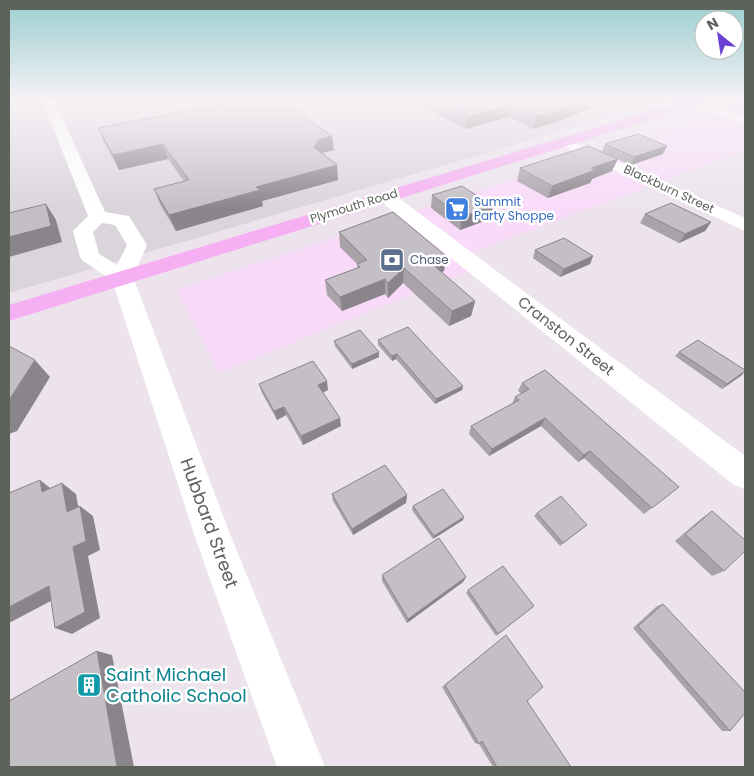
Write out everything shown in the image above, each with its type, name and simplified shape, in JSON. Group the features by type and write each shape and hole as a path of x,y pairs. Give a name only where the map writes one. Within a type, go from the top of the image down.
{"main road":[{"name":"Plymouth Road","path":"9,312 583,136"}],"street":[{"path":"63,136 98,217"},
{"name":"Blackburn Street","path":"565,142 745,225"},
{"name":"Cranston Street","path":"386,197 745,475"},
{"path":"98,217 122,220 137,245 122,278 90,257 83,231 98,217"},
{"name":"Hubbard Street","path":"122,278 212,534 301,767"}],"shaded area":[{"path":"9,136 543,136 9,293"},
{"path":"641,136 745,136 745,150 463,256 477,268 219,373 176,290"}],"building":[{"path":"103,136 331,136 320,139 314,147 337,165 256,187 260,190 169,215 154,189 189,180 163,144 113,155"},
{"path":"631,136 643,136 667,146 634,157 605,144"},
{"path":"588,146 618,159 591,168 595,170 552,186 520,168"},
{"path":"462,186 493,206 462,217 432,195"},
{"path":"671,203 711,222 685,234 645,214"},
{"path":"46,204 51,226 9,237 9,213"},
{"path":"393,212 446,256 430,262 475,301 452,311 404,268 388,283 385,279 340,297 325,280 360,267 357,264 367,260 339,232"},
{"path":"564,238 593,256 564,269 535,250"},
{"path":"408,327 463,386 436,399 397,354 392,356 378,340"},
{"path":"360,330 379,352 352,364 334,341"},
{"path":"698,340 745,371 727,384 679,352"},
{"path":"9,346 35,360 9,400"},
{"path":"313,361 327,381 318,385 340,418 301,436 284,407 274,411 259,384"},
{"path":"545,370 679,487 652,508 590,451 584,455 545,418 492,449 471,426 519,400 515,397 529,389 522,383"},
{"path":"385,465 407,495 352,529 332,494"},
{"path":"40,480 42,492 62,483 67,512 80,506 86,541 73,547 85,612 55,628 49,586 9,607 9,493"},
{"path":"443,489 464,517 434,536 413,506"},
{"path":"561,496 587,525 563,543 537,513"},
{"path":"712,511 745,540 745,551 724,571 685,534"},
{"path":"439,538 466,577 408,619 382,575"},
{"path":"503,566 534,606 498,634 468,590"},
{"path":"663,604 745,692 745,713 730,731 638,626"},
{"path":"506,635 543,687 527,701 571,767 497,767 482,741 479,744 445,685"},
{"name":"Saint Michael Catholic School","path":"97,651 117,767 9,767 9,701"}],"place":[{"name":"Summit Party Shoppe","path":"457,209"},
{"name":"Chase","path":"392,260"},
{"name":"Saint Michael Catholic School","path":"89,685"}]}
